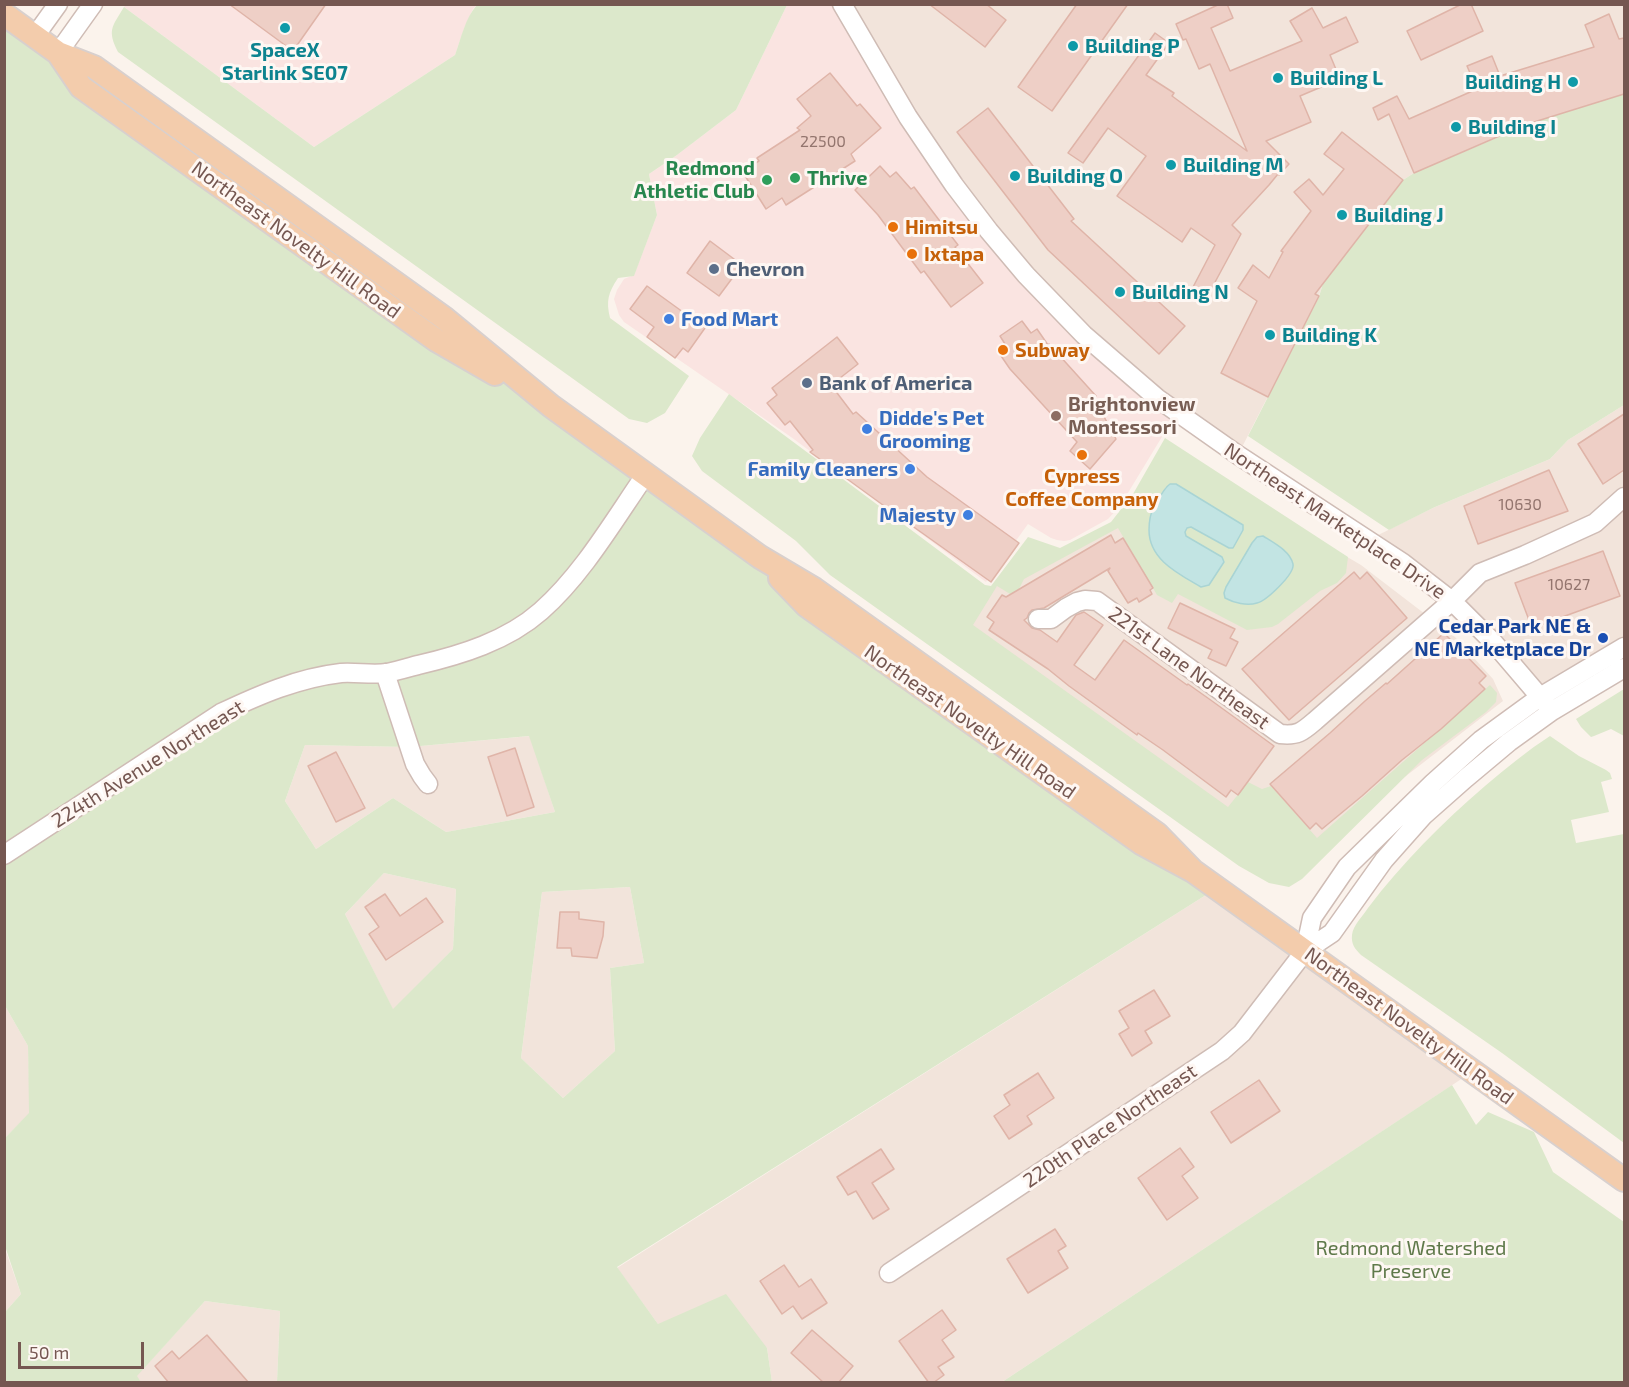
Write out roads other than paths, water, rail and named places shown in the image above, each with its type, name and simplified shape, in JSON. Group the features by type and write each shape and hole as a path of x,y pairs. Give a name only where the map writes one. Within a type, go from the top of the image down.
{"main road":[{"name":"Northeast Novelty Hill Road","path":"4,14 58,53 94,67 444,318 551,406 760,557 814,589 1157,834 1193,871 1624,1180"}],"street":[{"path":"35,36 58,4"},
{"path":"58,53 93,4"},
{"name":"Northeast Marketplace Drive","path":"842,4 908,117 954,185 988,231 1026,275 1084,334 1144,387 1177,412 1238,455 1403,563 1452,601 1494,643 1552,711"},
{"name":"224th Avenue Northeast","path":"4,855 221,713 259,695 300,681 342,673 385,673 435,661 478,648 510,633 540,612 572,580 646,474"},
{"name":"221st Lane Northeast","path":"1038,619 1051,619 1077,602 1097,601 1280,734 1301,733 1452,601 1480,573 1595,523 1624,497"},
{"path":"1305,951 1312,918 1347,867 1433,783 1481,740 1540,697 1624,647"},
{"path":"1305,951 1332,933 1384,860 1423,816 1509,742 1552,711 1624,668"},
{"path":"385,673 416,764 428,784"},
{"name":"220th Place Northeast","path":"889,1273 1222,1051 1242,1033 1305,951"}],"water":[{"path":"1170,484 1176,484 1243,525 1243,530 1233,548 1191,527 1187,528 1186,536 1222,557 1224,562 1209,585 1201,587 1175,571 1160,558 1150,541 1149,527 1152,512 1163,491"},
{"path":"1263,536 1289,555 1293,564 1289,574 1273,592 1257,603 1241,604 1225,598 1226,587 1252,543 1257,537"}],"place":[{"name":"SpaceX Starlink SE07","path":"285,28"},
{"name":"Building P","path":"1073,46"},
{"name":"Building L","path":"1278,78"},
{"name":"Building H","path":"1573,82"},
{"name":"Building I","path":"1456,127"},
{"name":"Building M","path":"1171,165"},
{"name":"Building O","path":"1015,176"},
{"name":"Thrive","path":"795,178"},
{"name":"Redmond Athletic Club","path":"767,180"},
{"name":"Building J","path":"1342,215"},
{"name":"Himitsu","path":"893,227"},
{"name":"Ixtapa","path":"912,254"},
{"name":"Chevron","path":"714,269"},
{"name":"Building N","path":"1120,292"},
{"name":"Food Mart","path":"669,319"},
{"name":"Building K","path":"1270,335"},
{"name":"Subway","path":"1003,350"},
{"name":"Bank of America","path":"807,383"},
{"name":"Brightonview Montessori","path":"1056,416"},
{"name":"Didde's Pet Grooming","path":"867,429"},
{"name":"Cypress Coffee Company","path":"1082,455"},
{"name":"Family Cleaners","path":"910,469"},
{"name":"Majesty","path":"968,515"},
{"name":"Cedar Park NE & NE Marketplace Dr","path":"1603,638"}],"park label":[{"name":"Redmond Watershed Preserve","path":"1411,1260"}]}
